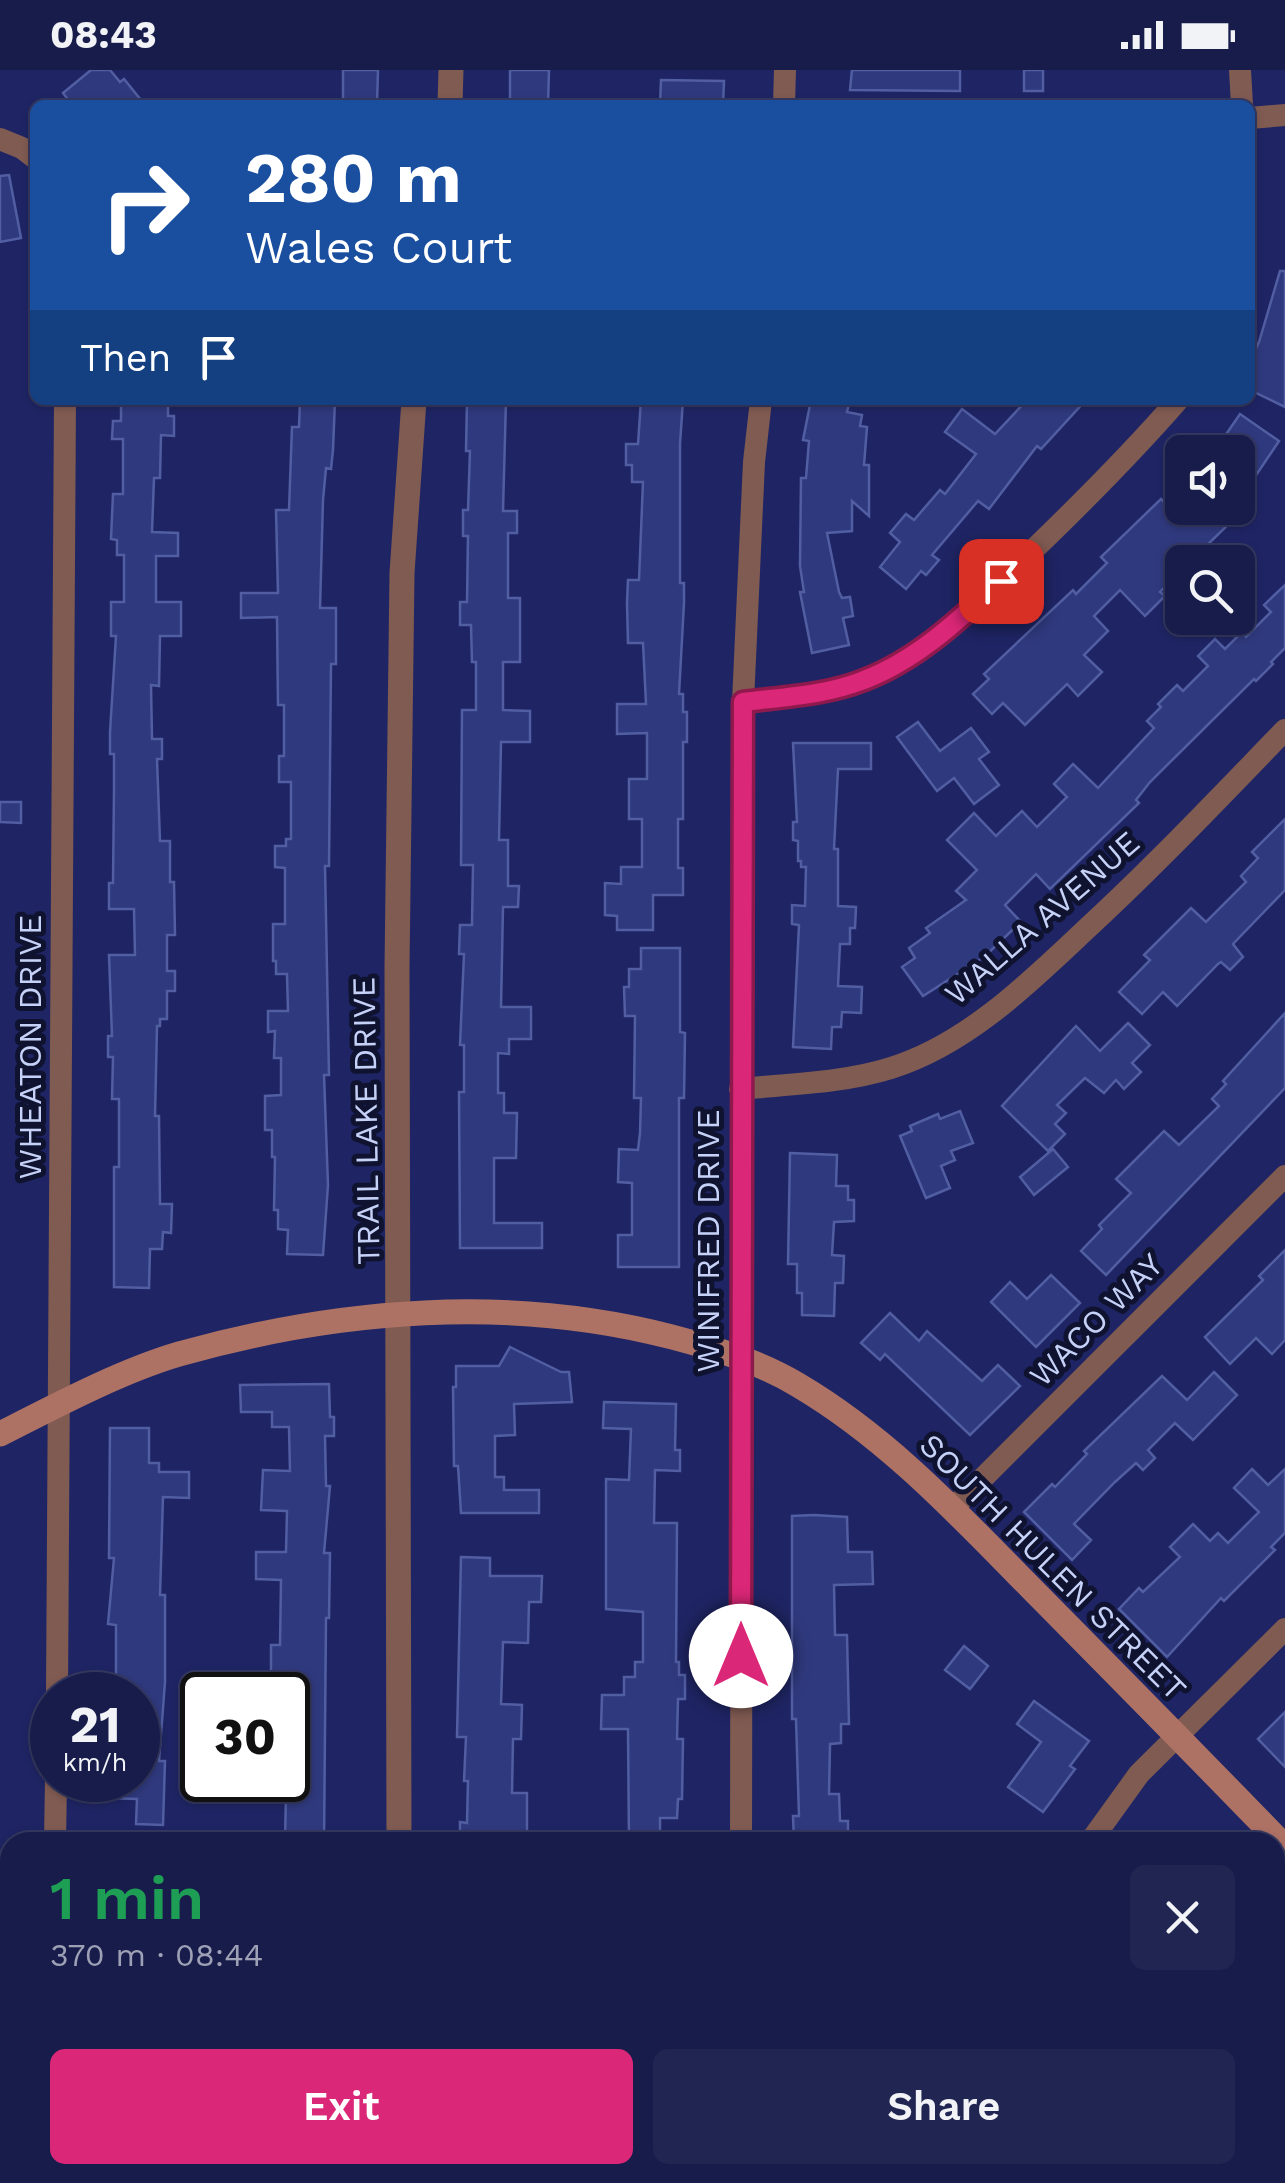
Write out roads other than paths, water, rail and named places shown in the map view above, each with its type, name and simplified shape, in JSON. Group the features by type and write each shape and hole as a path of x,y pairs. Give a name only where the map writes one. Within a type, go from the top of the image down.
{"main road":[{"name":"SOUTH HULEN STREET","path":"0,1434 175,1356 272,1331 400,1314 460,1309 586,1318 695,1343 741,1358 798,1384 918,1474 1270,1832"}],"street":[{"path":"450,100 451,70"},
{"path":"784,100 785,70"},
{"path":"1240,70 1242,100"},
{"path":"1255,117 1285,114"},
{"path":"0,139 30,154"},
{"name":"WHEATON DRIVE","path":"56,1672 66,405"},
{"name":"TRAIL LAKE DRIVE","path":"399,1832 397,968 402,573 414,405"},
{"name":"WINIFRED DRIVE","path":"741,1832 743,702 754,462 760,405"},
{"path":"743,702 806,695 862,681 906,660 957,621 1030,554 1116,471 1174,405"},
{"name":"WALLA AVENUE","path":"740,1089 840,1079 890,1068 937,1050 985,1018 1054,960 1133,886 1285,730"},
{"name":"WACO WAY","path":"952,1508 1285,1176"},
{"path":"1097,1832 1140,1774 1285,1629"},
{"path":"55,1832 56,1802"}]}
